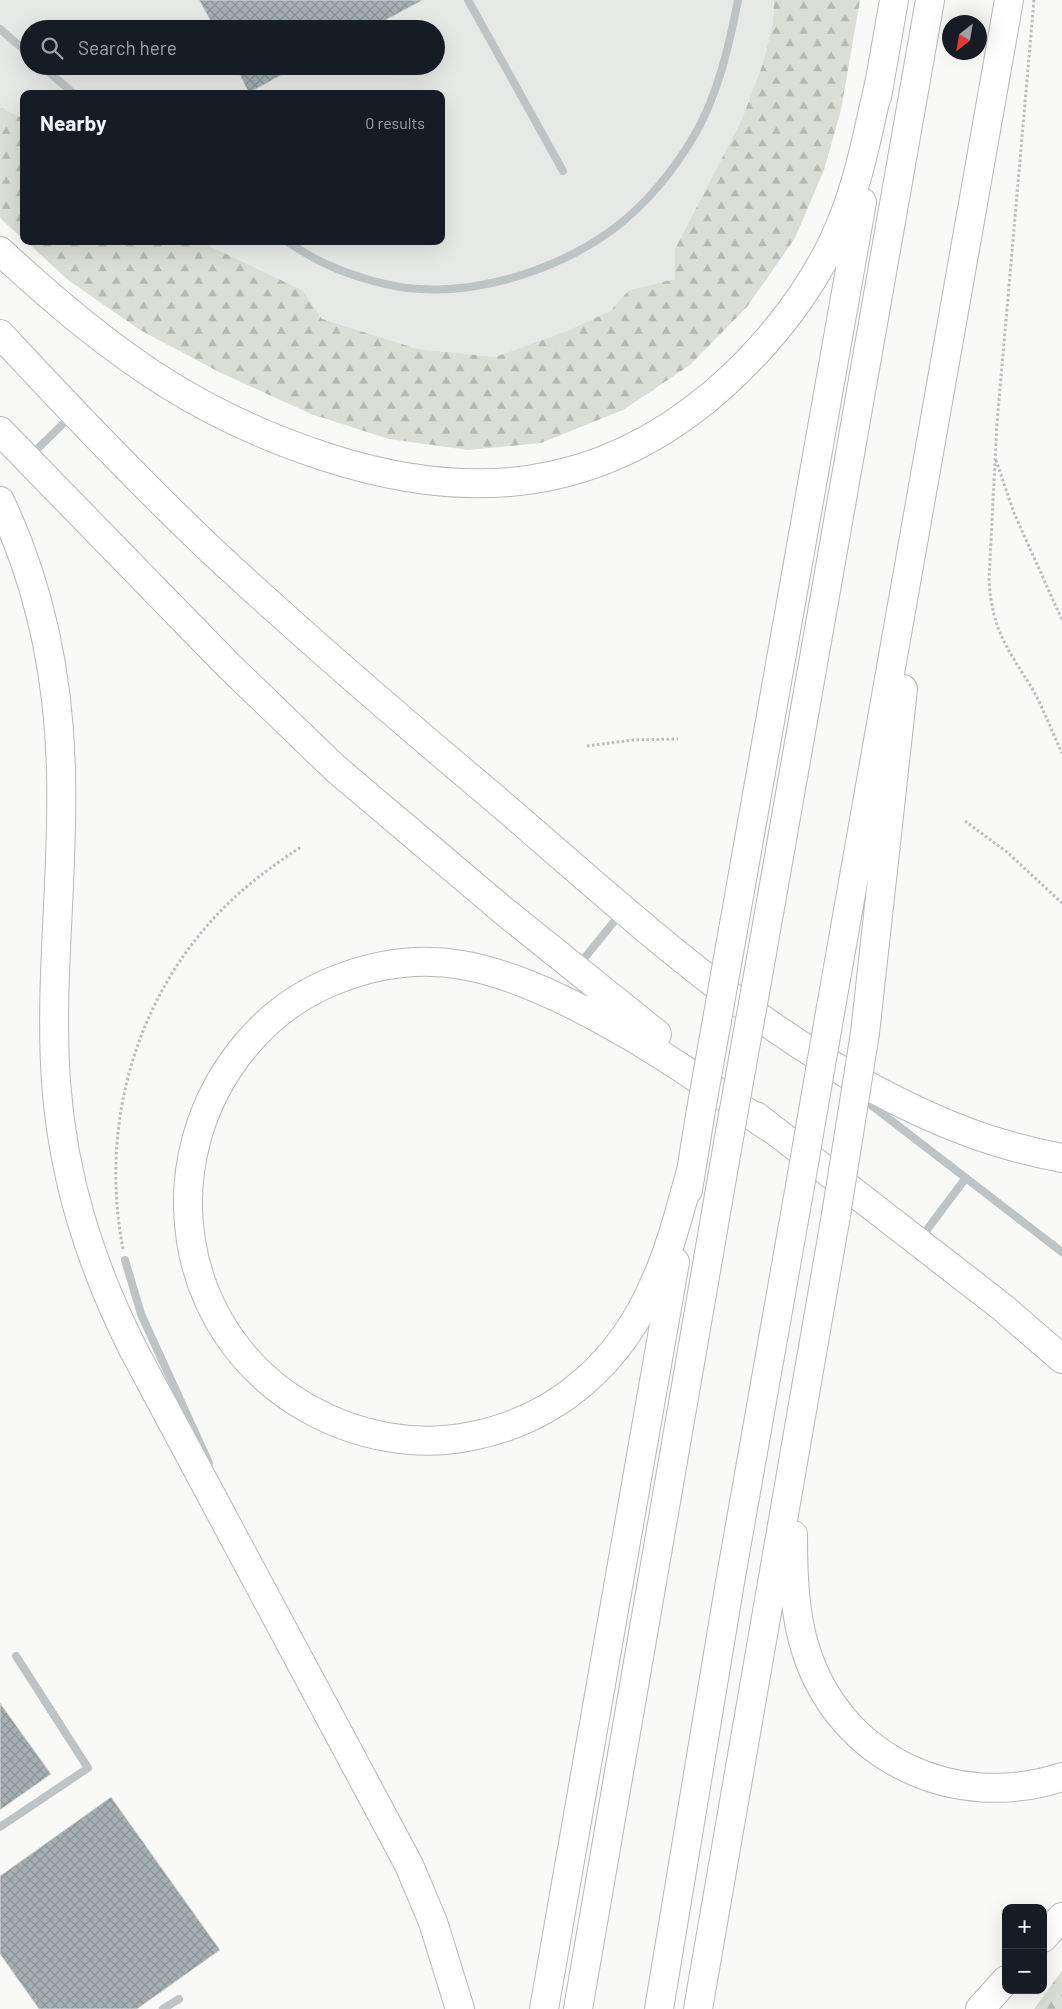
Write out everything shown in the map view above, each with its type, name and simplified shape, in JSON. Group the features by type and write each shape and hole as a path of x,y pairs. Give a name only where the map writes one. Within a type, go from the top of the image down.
{"highway":[{"path":"544,2009 865,184 894,0"},
{"path":"578,2009 730,1132 930,0"},
{"path":"659,2009 730,1582 1009,0"},
{"path":"0,251 81,321 140,366 199,403 257,431 340,462 426,480 485,484 542,478 595,464 647,441 697,408 761,347 778,327 823,261 844,218 858,174 880,80"},
{"path":"0,334 163,503 252,588 404,722 698,970 803,1046 872,1088 926,1115 973,1134 1030,1151 1062,1158"},
{"path":"0,431 209,646 336,769 575,970 692,1061 770,1128 1002,1307 1062,1359"},
{"path":"0,501 26,564 41,615 49,652 58,713 61,773 55,1052 60,1120 76,1204 94,1263 119,1321 409,1865 438,1936 460,2009"},
{"path":"698,2009 836,1215 865,1033 897,754 919,511"},
{"path":"691,1171 671,1242 654,1285 631,1328 604,1363 571,1392 532,1416 489,1432 446,1440 400,1439 357,1430 317,1414 283,1392 252,1366 228,1336 199,1275 189,1228 187,1188 194,1140 211,1095 236,1056 268,1022 305,994 344,976 385,964 423,961 460,964 504,975 526,983 581,1008 646,1044 770,1128"},
{"path":"805,1393 795,1504 794,1582 800,1628 806,1651 823,1690 850,1727 866,1742 884,1755 923,1776 958,1785 986,1788 1028,1786 1062,1777"},
{"path":"1047,1934 1062,1917"},
{"path":"980,2009 1002,1984"}],"lane":[{"path":"468,0 563,171"},
{"path":"293,245 324,264 343,271 419,289 450,288 495,282 535,270 576,252 613,229 629,215 664,178 684,152 713,96 724,64 738,0"},
{"path":"0,28 20,46"},
{"path":"52,75 69,90"},
{"path":"26,459 75,413"},
{"path":"575,970 624,909"},
{"path":"698,970 832,1074"},
{"path":"848,1086 965,1179 1062,1252"},
{"path":"917,1242 965,1179"},
{"path":"125,1260 141,1314 213,1471"},
{"path":"1002,1307 1062,1353"},
{"path":"246,1542 308,1674"},
{"path":"0,1827 88,1768 16,1656"},
{"path":"163,2009 179,1999"}],"path":[{"path":"1034,0 1005,314 989,580 990,604 997,628 1007,650 1033,691 1062,753"},
{"path":"995,457 1014,514 1062,620"},
{"path":"587,746 633,740 678,740"},
{"path":"965,821 1008,852 1062,903"},
{"path":"125,1260 118,1210 116,1159 118,1133 126,1082 151,1009 177,963 207,925 243,890 301,847"}],"shaded area":[{"path":"0,0 774,0 773,23 762,66 742,119 675,249 675,279 629,290 610,311 567,331 495,357 418,349 322,319 302,290 207,245 445,245 445,90 20,90 20,117 0,107"}],"green space":[{"path":"774,0 860,0 841,110 824,170 795,238 747,307 690,365 623,410 541,443 468,450 389,439 311,414 221,373 140,330 68,280 30,245 207,245 302,290 322,319 418,349 495,357 567,331 610,311 629,290 675,279 675,249 742,119 762,66 773,23"},
{"path":"0,107 20,117 20,236 0,218"},
{"path":"1061,1972 1062,2009 1034,2009 1045,1994 1047,1994 1047,1991"}],"building":[{"path":"199,0 423,0 386,20 210,20"},
{"path":"240,75 282,75 254,90 247,90"},
{"path":"0,1703 51,1774 0,1810"},
{"path":"111,1797 220,1950 137,2009 39,2009 0,1954 0,1876"}]}
